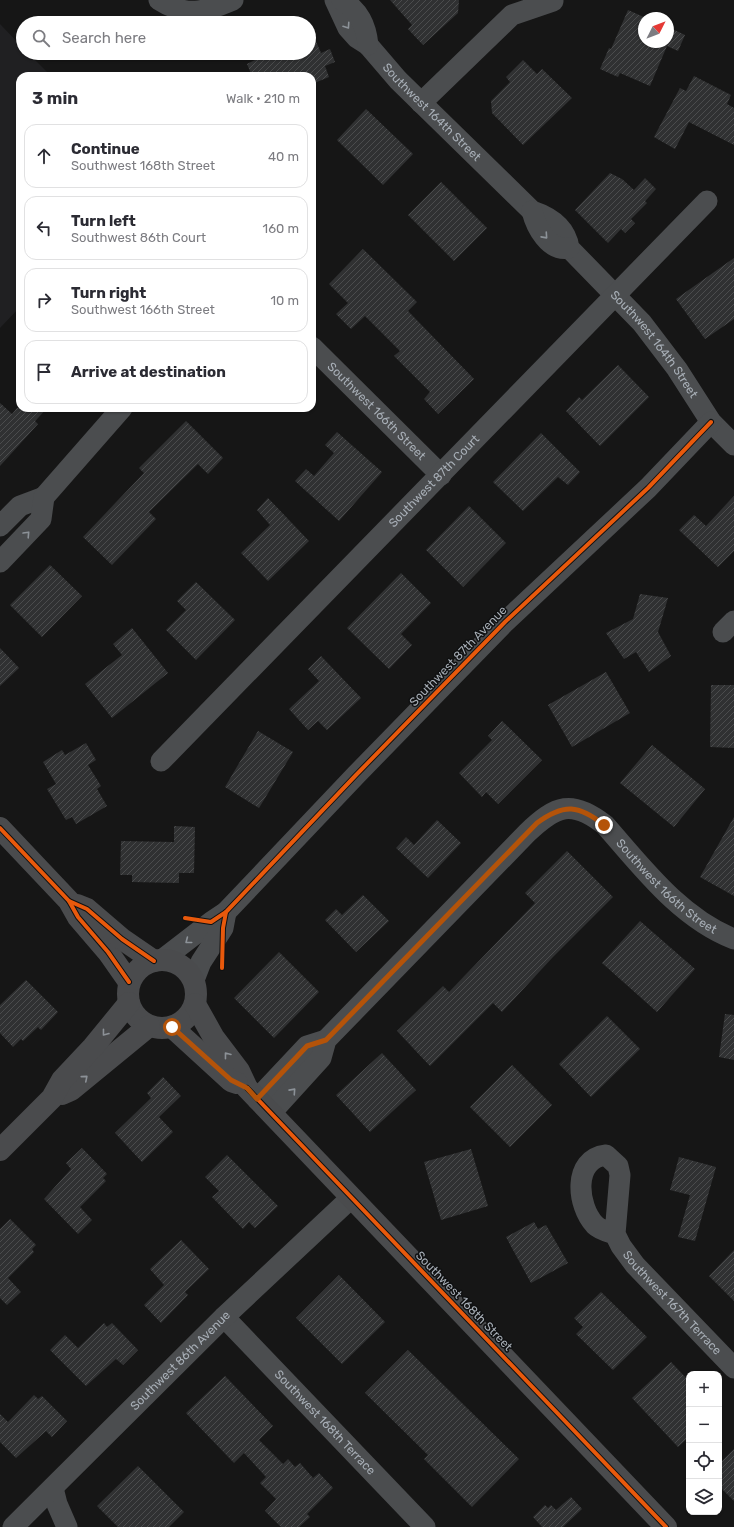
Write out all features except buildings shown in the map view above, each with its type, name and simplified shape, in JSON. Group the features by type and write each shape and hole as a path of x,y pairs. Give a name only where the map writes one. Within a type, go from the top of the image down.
{"street":[{"path":"159,0 179,10 190,12 202,11 233,0"},
{"name":"Southwest 164th Street","path":"335,0 348,28 357,38 368,45 421,103 532,211 544,215 561,229 567,238 568,248 642,323 659,345 711,422 734,445"},
{"name":"Southwest 164th Street","path":"342,0 356,11 361,19 367,34 368,45"},
{"path":"421,103 512,15 553,1"},
{"name":"Southwest 87th Court","path":"161,761 707,201"},
{"name":"Southwest 166th Street","path":"316,351 441,475"},
{"path":"0,526 20,506 44,497 118,412"},
{"name":"Southwest 87th Avenue","path":"158,960 226,912 356,775 505,622 643,493 711,422"},
{"path":"0,562 41,519 44,497"},
{"name":"Southwest 166th Street","path":"258,1100 321,1058 326,1040 532,828 549,814 562,808 584,811 595,817 673,899 701,921 734,939"},
{"path":"0,828 69,901 78,917 108,952 129,992 133,1012 140,1020 149,1026 160,1028 172,1027 182,1022 190,1014 195,1004 196,988 194,980 182,966 158,960 122,939 87,909 69,901"},
{"name":"Southwest 87th Avenue","path":"194,980 201,962 223,928 226,912"},
{"path":"0,1150 52,1098 62,1080 93,1047 129,992 137,970 158,960"},
{"name":"Southwest 168th Street","path":"195,1004 214,1038 239,1070 258,1100"},
{"path":"52,1098 71,1090 149,1026"},
{"name":"Southwest 168th Street","path":"172,1027 231,1080 258,1100 666,1527"},
{"name":"Southwest 86th Avenue","path":"13,1527 224,1317 352,1198"},
{"name":"Southwest 167th Terrace","path":"615,1234 621,1246 635,1265 734,1368"},
{"name":"Southwest 168th Terrace","path":"224,1317 425,1527"},
{"path":"53,1488 57,1504 67,1527"}],"shaded area":[{"path":"0,24 16,41 16,60 35,60 47,72 16,72 16,311 0,328"}],"cycle path":[{"path":"185,918 211,922 226,912 356,775 505,622 648,488 711,422"},
{"path":"0,828 69,901 78,917 108,952 129,982"},
{"path":"69,901 87,909 122,939 154,961"},
{"path":"222,968 223,928 226,912"},
{"path":"247,1088 666,1527"}],"route":[{"path":"172,1027 231,1080 247,1088 257,1099 307,1046 326,1040 537,823 549,814 562,808 573,808 584,811 595,817 604,825"}]}
